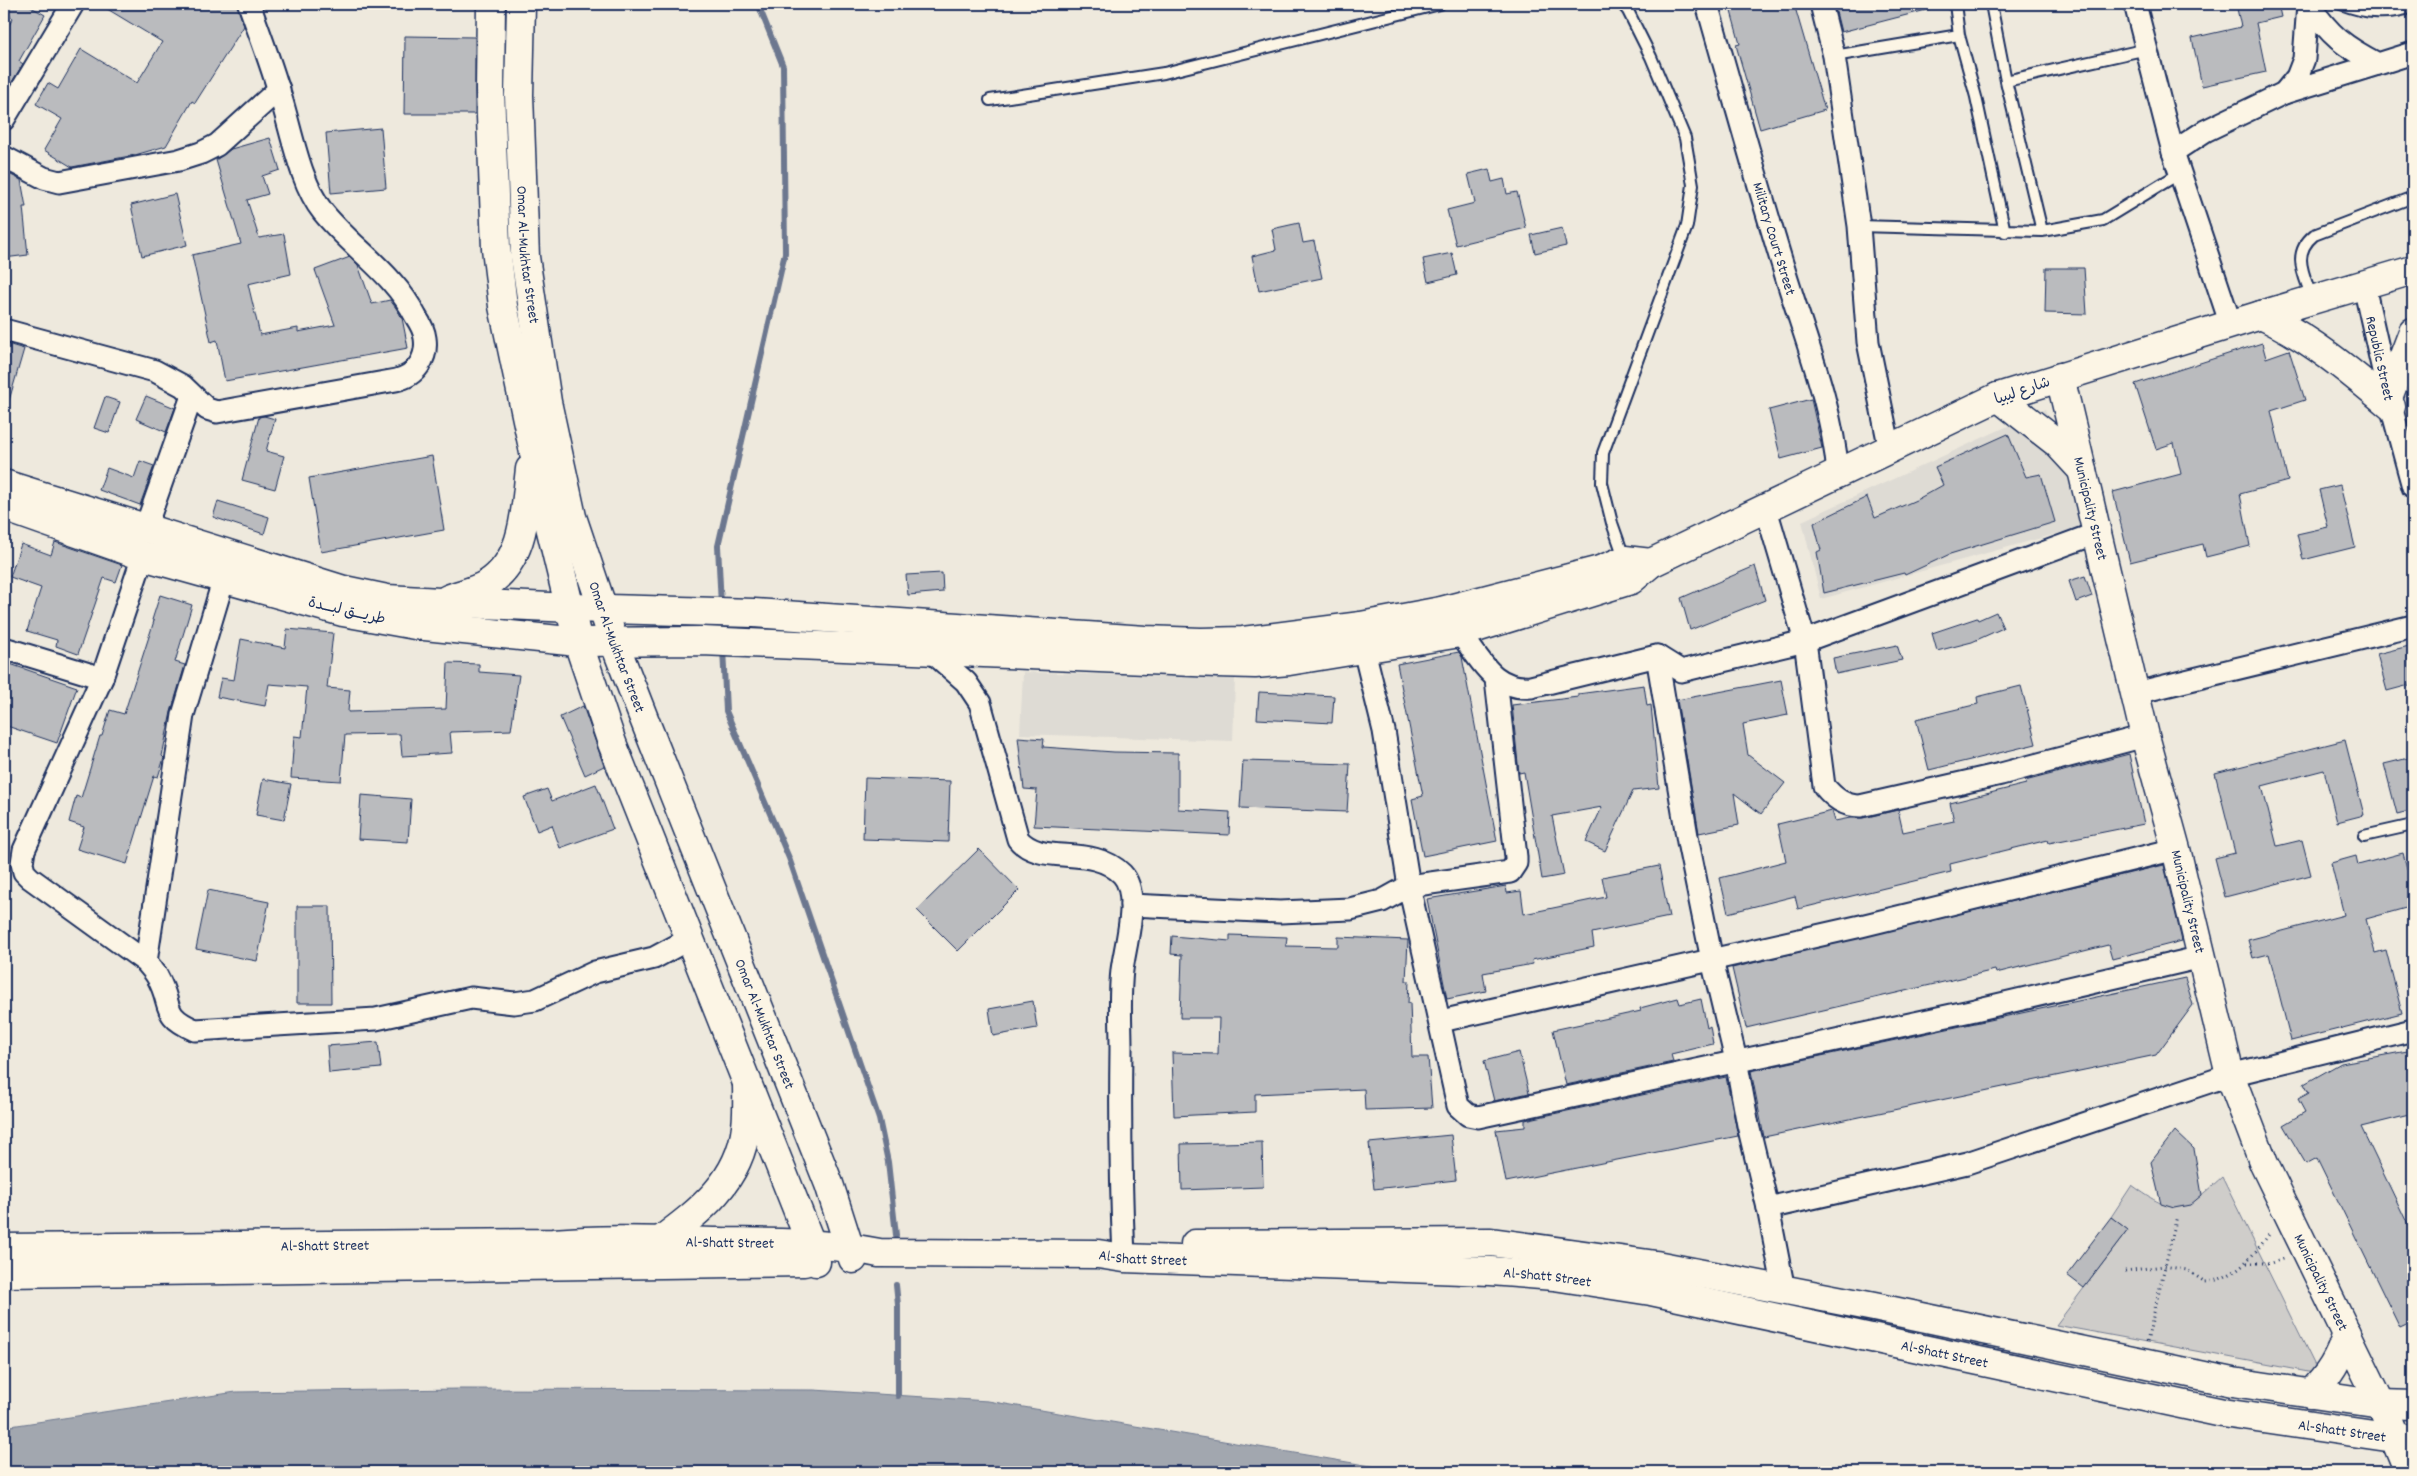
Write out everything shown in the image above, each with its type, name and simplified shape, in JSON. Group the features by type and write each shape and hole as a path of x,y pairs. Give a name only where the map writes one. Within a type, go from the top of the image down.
{"street":[{"path":"4,119 73,4"},
{"path":"4,330 155,371 183,386 207,409 217,412 387,382 410,376 416,370 424,354 425,336 395,283 333,222 317,202 305,176 279,89 249,4"},
{"name":"Omar Al-Mukhtar Street","path":"491,4 490,90 496,248 503,306 547,514 578,642 612,743 691,938 813,1253"},
{"name":"Omar Al-Mukhtar Street","path":"521,4 519,94 525,257 547,402 572,517 614,642 829,1184 851,1253"},
{"name":"Military Court Street","path":"1707,4 1760,192 1823,397 1835,442 1838,473"},
{"path":"1821,4 1834,56 1859,226 1868,342 1890,450"},
{"path":"2135,4 2173,152 2231,325"},
{"path":"2308,4 2328,31 2342,44 2378,64"},
{"path":"2284,93 2297,77 2304,59 2308,4"},
{"path":"2173,152 2205,131 2284,93 2413,53"},
{"path":"4,157 44,178 59,182 179,160 217,145 279,89"},
{"name":"شارع ليبيا","path":"1636,568 1766,509 1998,397 2413,270"},
{"name":"Republic Street","path":"2364,286 2390,401 2413,488"},
{"path":"2261,315 2287,327 2390,401 2410,344"},
{"name":"Municipality Street","path":"2060,377 2084,471 2145,736 2176,849 2230,1075 2252,1136 2287,1211 2381,1404 2404,1438 2408,1472"},
{"path":"145,529 192,396"},
{"path":"1998,397 2057,443 2084,471"},
{"path":"440,602 487,584 501,572 512,557 523,527 533,448"},
{"name":"طريـــق لبـــدة","path":"4,484 344,590 387,599 571,608 754,613 1145,640 1242,641 1361,626 1441,611 1600,570 1636,568"},
{"name":"طريـــق لبـــدة","path":"4,507 143,556 343,612 415,625 578,642 702,641 1255,664 1364,650 1460,633 1636,568"},
{"path":"1766,509 1805,641 1824,786 1830,794 1849,806 1860,806 2001,774 2145,736"},
{"path":"1496,680 1519,688 1532,687 1657,656 1681,670 1805,641 2097,532"},
{"path":"143,556 102,678 35,823 24,850 22,863 24,872 30,878 146,962 158,979 168,1011 180,1024 195,1030 376,1019 471,998 514,1003 530,1001 545,997 595,972 654,958 691,938"},
{"path":"146,962 183,715 224,578"},
{"path":"2136,693 2413,626"},
{"path":"1131,905 1280,912 1350,909 1382,901 1409,886 1506,873 1514,867 1516,857 1496,680 1460,633"},
{"path":"4,648 102,678"},
{"path":"1364,650 1384,731 1409,886 1441,1021 1458,1106 1468,1115 1478,1117 1975,1010 2202,957"},
{"path":"932,652 966,682 980,704 1018,839 1033,852 1091,857 1108,864 1123,875 1130,888 1131,905 1122,981 1120,1109 1124,1253"},
{"path":"1657,656 1675,774 1712,960 1736,1060 1748,1126 1768,1208 1784,1290"},
{"path":"1441,1021 1712,960 2176,849"},
{"path":"1768,1208 1967,1164 2230,1075 2413,1030"},
{"path":"660,1241 702,1209 718,1192 730,1175 737,1159 746,1127 747,1081"},
{"name":"Al-Shatt Street","path":"4,1248 553,1243 596,1239 660,1241 813,1253"},
{"name":"Al-Shatt Street","path":"4,1273 813,1253 1098,1254 1221,1243 1492,1242 1656,1265 1874,1307 2233,1382 2381,1404 2413,1406"},
{"name":"Al-Shatt Street","path":"1124,1253 1491,1271 1554,1276 1651,1291 2223,1413 2404,1438"},
{"path":"1651,1291 1656,1265"},
{"path":"2310,1394 2330,1373 2343,1347 2347,1333"}],"lane":[{"path":"990,100 1164,73 1440,4"},
{"path":"1622,4 1628,11 1650,57 1686,138 1693,185 1684,234 1603,453 1602,483 1612,524 1636,568"},
{"path":"1955,4 1959,36 1976,97 2005,232"},
{"path":"1991,4 2006,81 2042,232"},
{"path":"2341,4 2371,13 2400,11 2413,7"},
{"path":"1834,56 1959,36"},
{"path":"2006,81 2147,49"},
{"path":"1859,226 2042,232 2104,220 2180,173"},
{"path":"2312,300 2300,260 2304,243 2314,235 2413,197"},
{"path":"2364,836 2413,828"}],"path":[{"path":"2125,1271 2164,1266 2187,1270 2205,1282 2215,1280 2246,1264 2287,1211"},
{"path":"2142,1364 2177,1216"},
{"path":"2246,1264 2271,1263 2307,1251"}],"shaded area":[{"path":"2045,409 2088,525 1821,599 1802,521"},
{"path":"1023,672 1235,679 1233,741 1020,734"},
{"path":"2222,1177 2319,1374 2056,1325 2128,1230 2111,1217 2132,1185 2160,1203 2179,1206 2188,1204 2198,1198"},
{"path":"461,1389 814,1390 988,1401 1406,1472 4,1472 4,1427 236,1392"}],"building":[{"path":"4,4 26,4 45,15 19,61 23,64 4,95 4,34 13,18 4,12"},
{"path":"99,4 237,4 244,26 195,103 192,101 166,146 135,155 72,167 44,150 62,119 36,104 48,83 58,89 81,49 137,83 162,42"},
{"path":"1729,4 1794,4 1825,110 1760,129 1736,45 1740,44"},
{"path":"1834,4 1929,4 1930,9 1841,32"},
{"path":"2236,4 2278,4 2281,17 2256,23 2266,72 2202,86 2192,38 2241,27"},
{"path":"405,36 475,37 475,114 404,114"},
{"path":"381,128 386,188 331,193 326,133"},
{"path":"270,138 280,170 262,176 268,194 247,200 259,238 284,234 291,274 248,284 260,335 298,328 298,332 335,325 315,270 350,257 358,265 372,304 390,300 396,308 402,318 408,348 225,381 217,340 211,342 192,255 241,244 216,160 231,149"},
{"path":"1489,169 1492,182 1504,179 1507,194 1517,192 1526,228 1456,245 1447,210 1475,203 1468,174"},
{"path":"11,175 21,180 26,207 23,207 28,255 4,258 4,176"},
{"path":"175,194 187,245 142,256 131,205"},
{"path":"1299,223 1303,243 1314,241 1322,278 1259,291 1252,256 1276,250 1272,229"},
{"path":"1562,228 1566,246 1535,253 1531,235"},
{"path":"1452,253 1457,275 1428,282 1423,259"},
{"path":"2046,268 2084,268 2087,314 2045,313"},
{"path":"4,343 24,349 8,404 4,403"},
{"path":"2262,343 2266,358 2289,350 2305,400 2271,411 2288,481 2240,494 2250,546 2206,557 2203,544 2130,562 2113,492 2181,474 2174,443 2156,449 2135,384"},
{"path":"146,396 175,408 166,432 136,419"},
{"path":"105,397 120,402 109,433 94,428"},
{"path":"1811,399 1822,448 1781,459 1769,410"},
{"path":"264,416 275,419 266,451 284,456 275,489 242,480 259,417"},
{"path":"2008,434 2026,477 2041,474 2055,522 1950,554 1905,575 1904,573 1824,593 1817,552 1821,550 1814,523 1867,497 1875,518 1916,500 1943,485 1935,467"},
{"path":"432,456 444,530 321,552 309,478"},
{"path":"140,461 154,466 140,505 99,490 107,468 134,478"},
{"path":"2340,485 2355,547 2303,560 2297,534 2328,527 2319,490"},
{"path":"218,501 269,517 264,534 213,517"},
{"path":"55,542 122,565 116,582 104,578 78,654 56,646 57,640 27,631 41,588 10,577 21,544 51,555"},
{"path":"1755,566 1765,600 1690,630 1681,598"},
{"path":"942,573 943,592 908,595 906,575"},
{"path":"2085,576 2092,596 2076,602 2069,581"},
{"path":"160,595 192,605 175,662 185,665 171,712 162,756 164,758 158,777 154,776 127,864 77,849 84,827 69,822 76,796 81,798 110,710 124,714 154,621 152,620"},
{"path":"1996,612 2003,628 1972,642 1937,651 1932,633 1977,618 1978,620"},
{"path":"287,629 333,633 327,688 350,690 348,712 446,709 448,663 479,664 479,672 519,675 511,730 450,732 452,753 402,756 400,734 345,735 341,781 291,778 294,736 302,737 307,687 269,684 265,706 217,697 221,678 234,680 241,639 285,648"},
{"path":"1897,645 1902,660 1836,674 1833,658"},
{"path":"2413,645 2413,684 2387,691 2377,654"},
{"path":"1459,652 1462,657 1497,841 1423,856 1412,799 1423,796 1397,664"},
{"path":"10,664 77,687 57,743 4,725 4,683"},
{"path":"1781,680 1788,715 1743,724 1748,755 1785,783 1761,814 1734,793 1739,825 1699,833 1677,700"},
{"path":"1644,685 1647,706 1651,705 1659,788 1633,791 1605,851 1586,842 1602,807 1552,816 1564,875 1542,879 1524,772 1519,773 1512,705 1578,697 1578,694"},
{"path":"2021,686 2036,744 1929,770 1916,719 1978,704 1977,697"},
{"path":"1259,692 1334,696 1332,723 1257,719"},
{"path":"583,706 604,766 585,775 560,717"},
{"path":"1018,737 1044,739 1043,747 1114,752 1178,753 1178,809 1230,812 1229,835 1034,826 1037,790 1024,789"},
{"path":"2345,740 2364,815 2337,822 2324,770 2262,786 2277,846 2302,840 2311,875 2225,897 2215,858 2235,853 2215,773"},
{"path":"2129,754 2144,824 2049,843 2048,840 1950,864 1951,872 1798,909 1795,896 1728,913 1720,878 1786,861 1778,824 1832,811 1835,821 1863,818 1898,810 1903,832 1954,821 1950,803 2026,784 2025,781"},
{"path":"2413,757 2413,810 2397,814 2384,764"},
{"path":"1243,761 1350,764 1347,812 1240,808"},
{"path":"865,778 950,781 948,842 863,839"},
{"path":"263,779 291,784 284,820 256,815"},
{"path":"596,784 613,829 560,848 552,825 537,831 524,797 547,789 552,801"},
{"path":"361,795 411,799 408,842 358,839"},
{"path":"979,849 1019,890 958,951 917,910"},
{"path":"2403,853 2413,892 2413,906 2366,919 2375,953 2386,950 2402,1013 2291,1041 2269,954 2253,958 2248,940 2344,915 2331,863 2356,856 2358,865"},
{"path":"2164,865 2182,941 2112,959 2108,945 1996,973 1995,970 1746,1028 1732,968"},
{"path":"1659,866 1669,917 1592,933 1594,947 1532,960 1533,964 1483,973 1486,991 1447,999 1427,899 1506,886 1507,893 1521,891 1524,914 1606,897 1602,877"},
{"path":"208,890 269,902 257,961 196,949"},
{"path":"297,906 330,906 331,1003 297,1003"},
{"path":"1230,935 1287,937 1286,946 1338,947 1338,937 1408,940 1406,981 1409,981 1408,1003 1410,1003 1412,1057 1428,1057 1432,1108 1365,1110 1364,1089 1255,1094 1255,1112 1174,1116 1172,1053 1218,1054 1219,1018 1180,1018 1182,955 1171,954 1172,936 1230,941"},
{"path":"2185,978 2193,1005 2156,1055 1764,1137 1751,1071"},
{"path":"1678,998 1680,1004 1701,999 1707,1028 1710,1026 1713,1044 1671,1054 1673,1062 1566,1085 1553,1030 1641,1011 1640,1008"},
{"path":"1033,1001 1037,1028 993,1036 989,1009"},
{"path":"378,1042 381,1068 329,1073 327,1046"},
{"path":"2413,1050 2413,1114 2361,1127 2413,1235 2413,1322 2400,1328 2317,1158 2306,1164 2283,1125 2305,1112 2298,1099 2309,1093 2304,1084 2341,1063"},
{"path":"1519,1052 1529,1093 1494,1101 1484,1061"},
{"path":"1726,1077 1738,1136 1506,1182 1496,1130 1525,1127 1525,1120"},
{"path":"2175,1131 2194,1149 2202,1195 2190,1205 2174,1208 2161,1204 2151,1162"},
{"path":"1451,1135 1456,1180 1374,1189 1369,1143"},
{"path":"1262,1142 1263,1187 1182,1190 1181,1144"},
{"path":"2111,1217 2128,1230 2084,1288 2067,1275"}],"waterway":[{"path":"721,605 718,546 785,253 783,66 758,4"},
{"path":"723,648 726,711 789,858 879,1119 888,1162 896,1235"},
{"path":"896,1285 898,1305 898,1396"}]}
